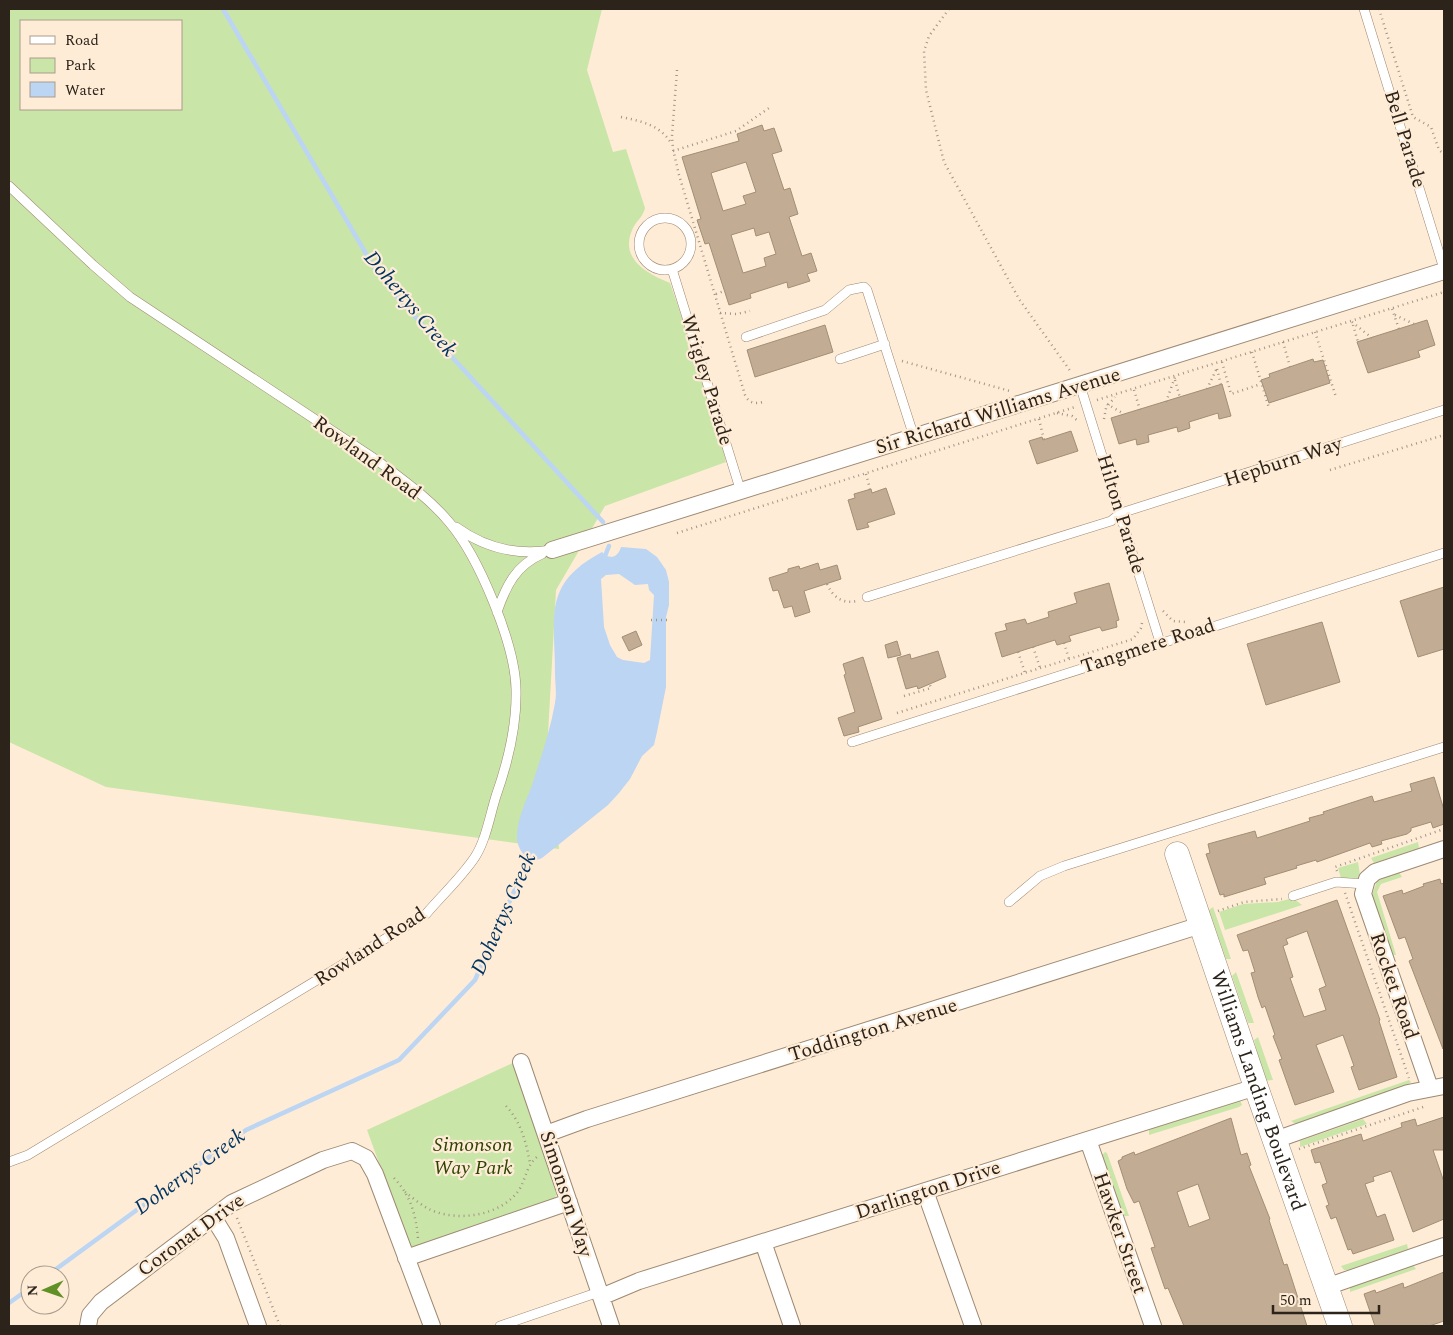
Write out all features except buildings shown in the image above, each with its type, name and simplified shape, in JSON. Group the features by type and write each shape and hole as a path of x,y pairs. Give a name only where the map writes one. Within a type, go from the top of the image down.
{"street":[{"name":"Sir Richard Williams Avenue","path":"552,550 1080,386 1444,270"},
{"path":"1365,884 1371,875 1382,869 1444,849"},
{"name":"Williams Landing Boulevard","path":"1177,854 1213,918 1256,1087 1290,1141 1326,1287 1340,1326"},
{"name":"Rocket Road","path":"1365,884 1363,898 1437,1087"},
{"name":"Toddington Avenue","path":"546,1134 587,1119 1213,918"},
{"name":"Simonson Way","path":"521,1062 611,1326"},
{"name":"Darlington Drive","path":"600,1294 1256,1087"},
{"path":"1290,1141 1437,1087"},
{"name":"Hawker Street","path":"1088,1140 1153,1326"},
{"name":"Coronat Drive","path":"88,1326 90,1316 100,1302 232,1203 251,1192 338,1153 356,1152 366,1158 373,1169 432,1326"},
{"path":"925,1191 973,1326"},
{"path":"406,1258 568,1202"},
{"path":"212,1218 226,1238 258,1326"},
{"path":"763,1242 792,1326"},
{"path":"1326,1287 1444,1246"}],"lane":[{"name":"Bell Parade","path":"1364,9 1444,270"},
{"name":"Rowland Road","path":"9,186 92,265 130,297 378,461 411,485 450,523 471,553 497,612 510,655 516,688 513,724 502,778 476,855 460,877 426,914 28,1155 9,1162"},
{"path":"661,218 678,221 689,234 690,251 680,265 672,269 656,268 648,264 640,249 640,241 646,226 661,218"},
{"name":"Wrigley Parade","path":"672,269 741,492"},
{"path":"746,337 826,310 849,290 864,286 889,356 914,437"},
{"path":"840,359 885,344"},
{"name":"Hilton Parade","path":"1080,386 1160,642"},
{"name":"Hepburn Way","path":"868,597 1111,521 1121,513 1444,410"},
{"path":"450,523 465,534 494,548 517,552 552,550"},
{"path":"497,612 505,588 515,574 535,557 552,550"},
{"name":"Tangmere Road","path":"852,742 1160,642 1444,553"},
{"path":"1009,902 1040,876 1064,866 1444,747"},
{"path":"1293,896 1336,882 1365,884"},
{"path":"500,1326 600,1294"}],"path":[{"path":"949,9 929,36 924,51 926,90 944,162 1019,299 1080,386"},
{"path":"1379,9 1413,117 1431,127 1439,150 1444,154"},
{"path":"677,70 674,151 745,395 747,400 753,403 763,402"},
{"path":"674,151 736,131 769,108"},
{"path":"621,117 643,122 658,129 667,136 673,145"},
{"path":"716,294 724,291"},
{"path":"677,534 1444,292"},
{"path":"1392,308 1398,329"},
{"path":"720,313 737,314 750,311"},
{"path":"1394,315 1414,324"},
{"path":"1352,322 1372,338"},
{"path":"1352,322 1358,342"},
{"path":"1316,332 1336,397"},
{"path":"1283,342 1291,370"},
{"path":"1252,352 1269,408"},
{"path":"889,356 1013,392 1023,424"},
{"path":"1222,362 1231,394 1261,384"},
{"path":"1215,364 1221,385"},
{"path":"1207,389 1217,368"},
{"path":"1175,377 1180,398"},
{"path":"1166,402 1175,377"},
{"path":"1134,390 1140,410"},
{"path":"1104,422 1107,404 1118,394"},
{"path":"1107,404 1124,414"},
{"path":"1056,413 1072,416 1080,423"},
{"path":"1039,419 1044,440"},
{"path":"1330,470 1444,434"},
{"path":"866,474 870,489"},
{"path":"827,584 831,593 844,602 852,602 868,597"},
{"path":"1162,608 1173,621 1189,622"},
{"path":"897,712 1133,638 1141,628 1143,618"},
{"path":"650,620 670,620"},
{"path":"1064,643 1069,659"},
{"path":"1033,647 1040,668"},
{"path":"1018,652 1025,673"},
{"path":"904,696 931,688 930,685"},
{"path":"1213,918 1244,902 1279,900 1293,896"},
{"path":"1213,918 1216,905"},
{"path":"1302,1158 1290,1141 1429,1105"},
{"path":"506,1106 513,1114 522,1132 530,1163"},
{"path":"405,1192 422,1205 440,1213 456,1216 492,1210 507,1201 519,1190 530,1163 540,1155 552,1150"},
{"path":"414,1210 422,1205"},
{"path":"237,1218 280,1326"}],"green space":[{"path":"9,9 602,9 587,70 613,152 626,149 645,208 633,228 629,239 629,248 632,257 645,270 670,283 715,414 726,462 605,506 556,590 548,734 559,849 106,787 9,742"},
{"path":"1418,842 1419,848 1374,863 1371,858"},
{"path":"1358,862 1360,875 1358,878 1341,878 1338,868"},
{"path":"1399,872 1402,877 1381,884 1377,892 1396,955 1392,955 1372,895 1377,881"},
{"path":"1293,898 1302,905 1225,930 1219,912 1243,904 1278,902"},
{"path":"1213,907 1231,959 1226,959 1209,910"},
{"path":"1236,972 1254,1023 1248,1023 1232,976"},
{"path":"1258,1037 1273,1080 1264,1081 1254,1040"},
{"name":"Simonson Way Park","path":"515,1062 558,1192 554,1199 413,1247 409,1245 367,1130"},
{"path":"1409,1080 1411,1082 1405,1087 1296,1124 1291,1121"},
{"path":"1240,1100 1242,1105 1239,1107 1149,1135 1149,1130"},
{"path":"1363,1119 1367,1124 1300,1147 1300,1141"},
{"path":"1105,1152 1107,1153 1129,1216 1123,1216 1102,1155"},
{"path":"1407,1244 1408,1249 1348,1270 1344,1270 1341,1266"},
{"path":"1413,1265 1416,1269 1350,1292 1350,1287"}],"water":[{"path":"621,547 646,549 657,557 666,570 669,582 669,605 666,617 666,687 654,745 642,756 630,779 608,805 542,858 532,859 521,850 517,835 520,817 544,746 555,703 554,618 556,603 561,589 569,576 583,564 602,552 607,556 613,557 620,551","holes":["619,574 635,585 648,584 649,590 654,595 650,660 644,663 623,660 617,657 610,645 604,627 601,579 606,575"]}],"waterway":[{"name":"Dohertys Creek","path":"223,9 375,269 398,298 603,522"},
{"name":"Dohertys Creek","path":"603,561 609,546"},
{"name":"Dohertys Creek","path":"62,1265 246,1130 399,1060 475,980 530,855"},
{"name":"Dohertys Creek","path":"9,1303 20,1295"}]}
